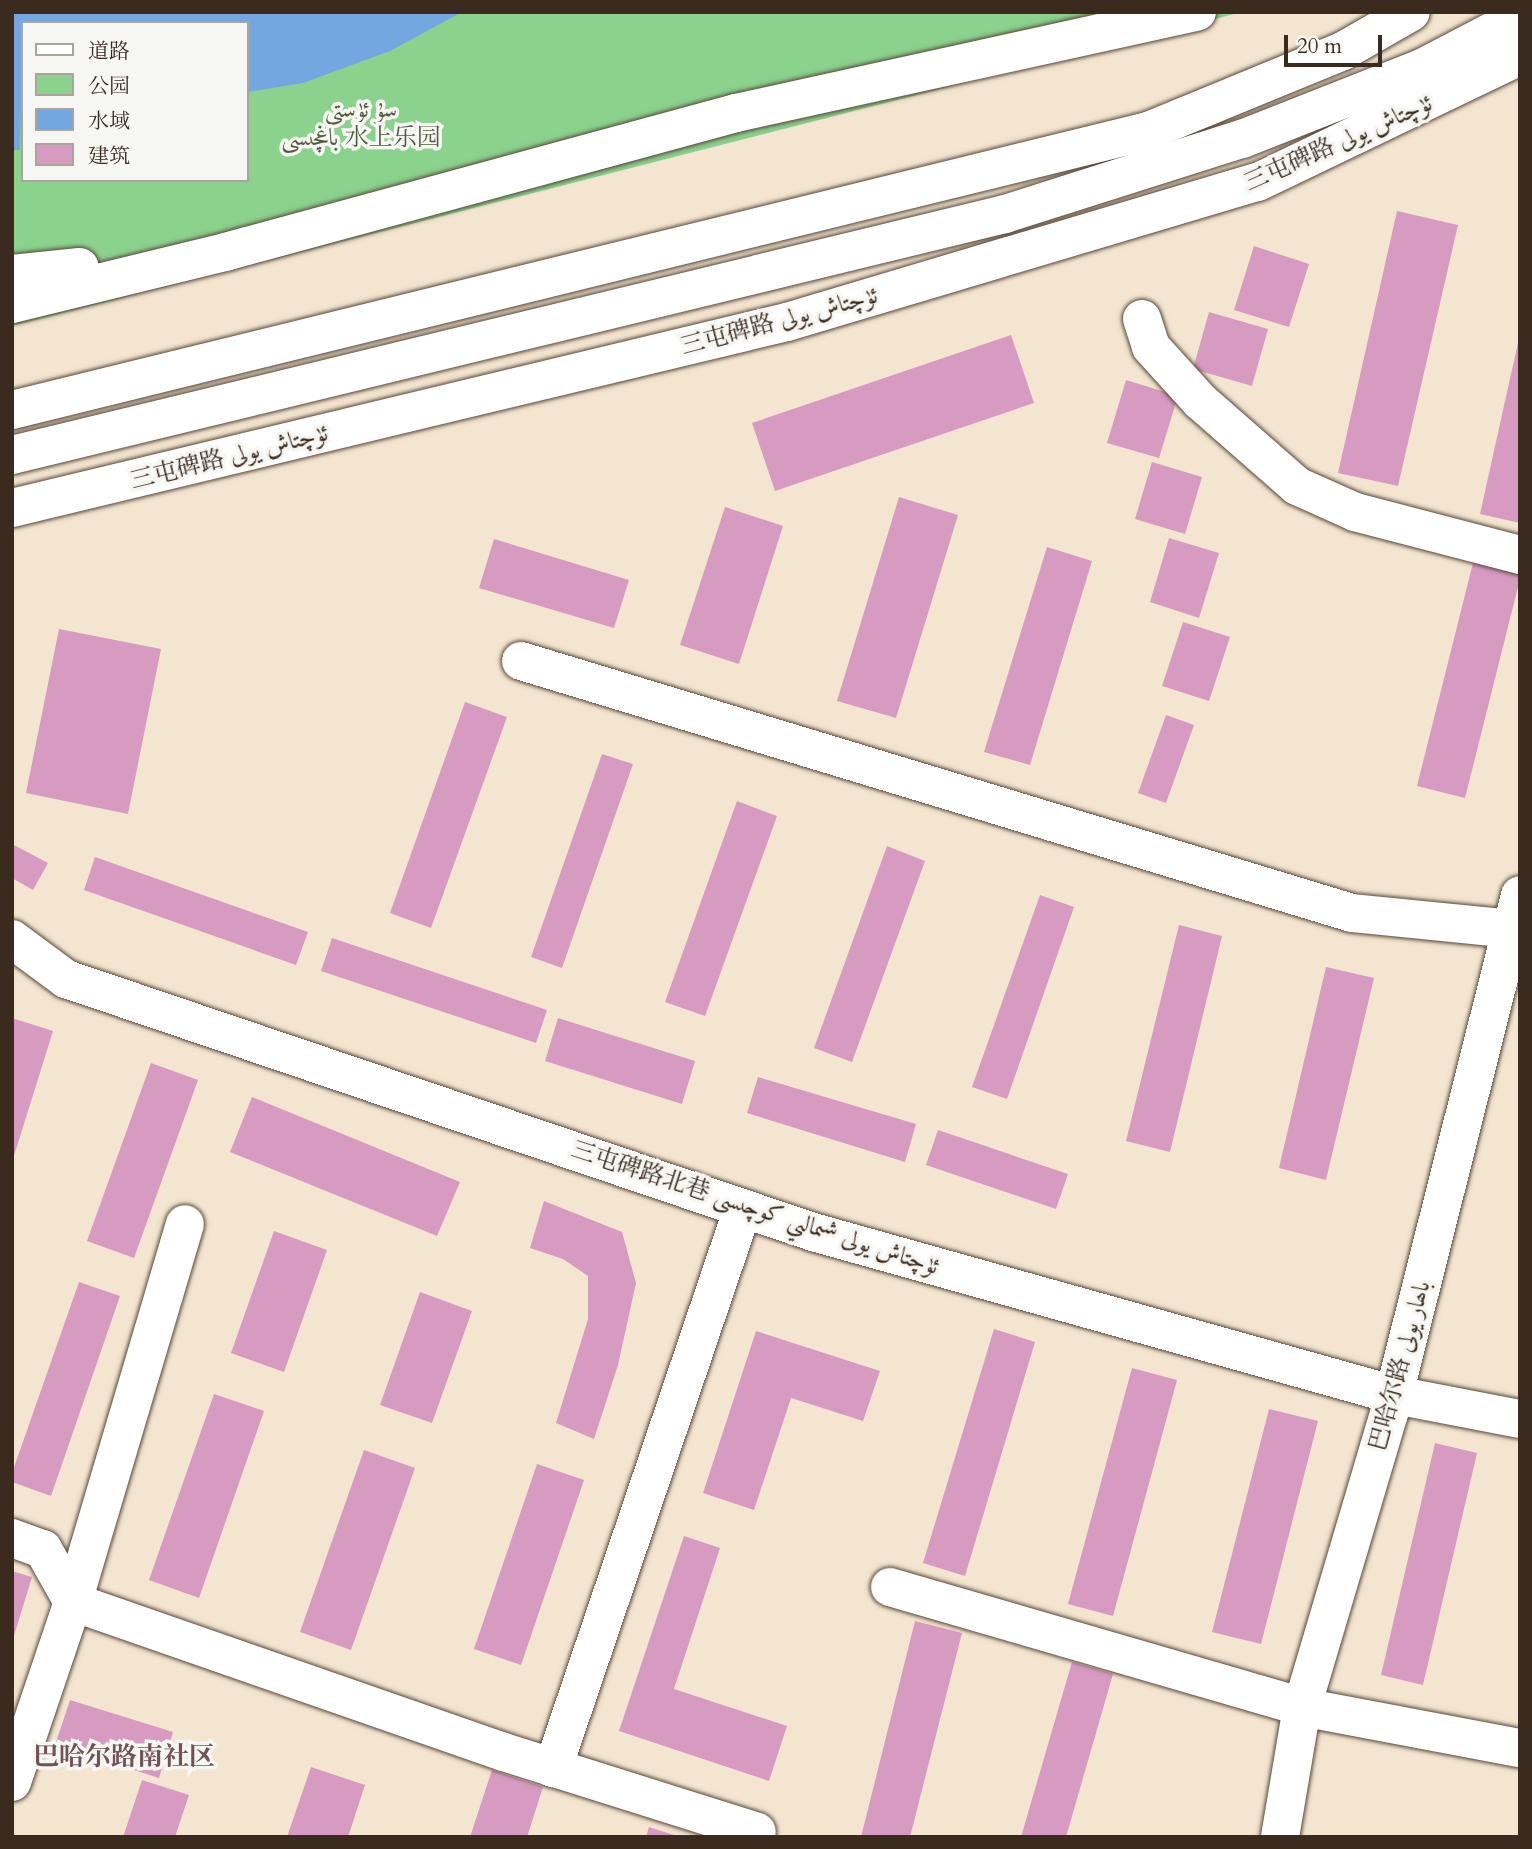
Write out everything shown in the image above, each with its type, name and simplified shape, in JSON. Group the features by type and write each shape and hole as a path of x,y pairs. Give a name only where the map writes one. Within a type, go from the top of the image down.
{"main road":[{"path":"12,304 225,253 736,113 1197,12"},
{"path":"12,410 1148,131 1343,51 1411,12"},
{"path":"12,455 1005,214 1242,139 1422,68 1520,17"},
{"name":"三屯碑路 ئۈچتاش يولى","path":"12,508 787,322 1258,182 1520,56"},
{"path":"12,274 225,253"},
{"path":"1142,319 1151,346 1200,401 1297,486 1355,512 1520,555"},
{"path":"521,661 1352,913 1515,912"},
{"name":"巴哈尔路 باھار يولى","path":"1280,1837 1302,1707 1395,1395 1506,1006 1515,912"},
{"name":"三屯碑路北巷 ئۈچتاش يولى شىمالىي كوچىسى","path":"12,939 66,979 813,1232 1395,1395 1520,1419"},
{"path":"553,1768 743,1208"},
{"path":"12,1783 73,1601 185,1224"},
{"path":"12,1538 43,1549 73,1601 553,1768 757,1832"},
{"path":"890,1587 1302,1707 1520,1748"}],"green space":[{"name":"سۇ ئۈستى باغچىسى 水上乐园","path":"12,12 1242,12 12,326"}],"water":[{"path":"12,12 462,12 390,51 303,83 248,92 248,21 21,21 20,150 12,150"}],"building":[{"path":"1397,211 1458,225 1398,486 1338,473"},
{"path":"1254,246 1309,264 1289,327 1234,310"},
{"path":"1209,312 1268,329 1252,386 1193,369"},
{"path":"1011,335 1034,403 775,491 752,423"},
{"path":"1520,338 1520,523 1480,514"},
{"path":"1126,380 1178,396 1159,458 1107,443"},
{"path":"1152,462 1202,477 1185,534 1135,519"},
{"path":"899,497 958,515 896,718 837,701"},
{"path":"725,507 783,526 739,664 680,645"},
{"path":"1169,538 1219,553 1199,618 1150,602"},
{"path":"494,539 629,580 614,628 479,588"},
{"path":"1047,547 1092,561 1030,765 984,752"},
{"path":"1474,559 1520,571 1520,579 1465,798 1417,786"},
{"path":"1183,622 1230,637 1209,701 1162,686"},
{"path":"59,629 161,649 128,814 26,793"},
{"path":"465,702 507,717 431,928 390,913"},
{"path":"1166,715 1194,725 1166,803 1138,793"},
{"path":"602,754 633,764 562,968 531,957"},
{"path":"737,801 777,816 705,1016 665,1002"},
{"path":"12,844 48,863 33,890 12,878"},
{"path":"887,846 925,861 852,1062 814,1048"},
{"path":"95,857 308,932 296,965 84,890"},
{"path":"1040,895 1074,907 1007,1099 972,1087"},
{"path":"1179,925 1222,936 1170,1152 1126,1141"},
{"path":"332,938 547,1010 536,1043 321,971"},
{"path":"1326,967 1374,978 1326,1180 1279,1168"},
{"path":"12,1018 53,1031 13,1159 12,1158"},
{"path":"558,1018 695,1061 682,1104 545,1061"},
{"path":"151,1063 198,1080 134,1258 87,1241"},
{"path":"758,1077 916,1124 905,1162 747,1113"},
{"path":"252,1097 460,1182 437,1236 230,1152"},
{"path":"938,1130 1068,1174 1056,1209 926,1165"},
{"path":"544,1201 622,1232 636,1283 618,1365 594,1439 556,1423 588,1319 588,1276 563,1259 530,1248"},
{"path":"274,1231 327,1250 284,1372 231,1353"},
{"path":"79,1282 120,1296 51,1496 12,1482 12,1473"},
{"path":"420,1292 472,1311 432,1423 380,1405"},
{"path":"994,1329 1035,1342 965,1576 923,1563"},
{"path":"756,1331 880,1371 863,1421 791,1398 754,1510 703,1493"},
{"path":"1132,1368 1177,1380 1113,1616 1068,1604"},
{"path":"214,1394 264,1411 199,1598 149,1580"},
{"path":"1269,1409 1318,1421 1261,1644 1212,1632"},
{"path":"1435,1443 1477,1453 1423,1685 1381,1675"},
{"path":"364,1450 415,1468 351,1650 300,1632"},
{"path":"537,1464 584,1480 521,1665 474,1649"},
{"path":"684,1536 720,1548 674,1689 787,1726 769,1781 619,1731"},
{"path":"12,1571 32,1577 13,1639 12,1638"},
{"path":"915,1621 962,1633 910,1837 861,1837"},
{"path":"1072,1662 1113,1674 1066,1837 1021,1837"},
{"path":"70,1700 173,1732 159,1778 55,1745"},
{"path":"311,1767 365,1785 348,1837 287,1837"},
{"path":"492,1770 543,1787 527,1837 470,1837"},
{"path":"142,1780 189,1795 175,1837 123,1837"},
{"path":"649,1827 677,1836 677,1837 646,1837"}],"district":[{"name":"巴哈尔路南社区","path":"124,1757"}]}
